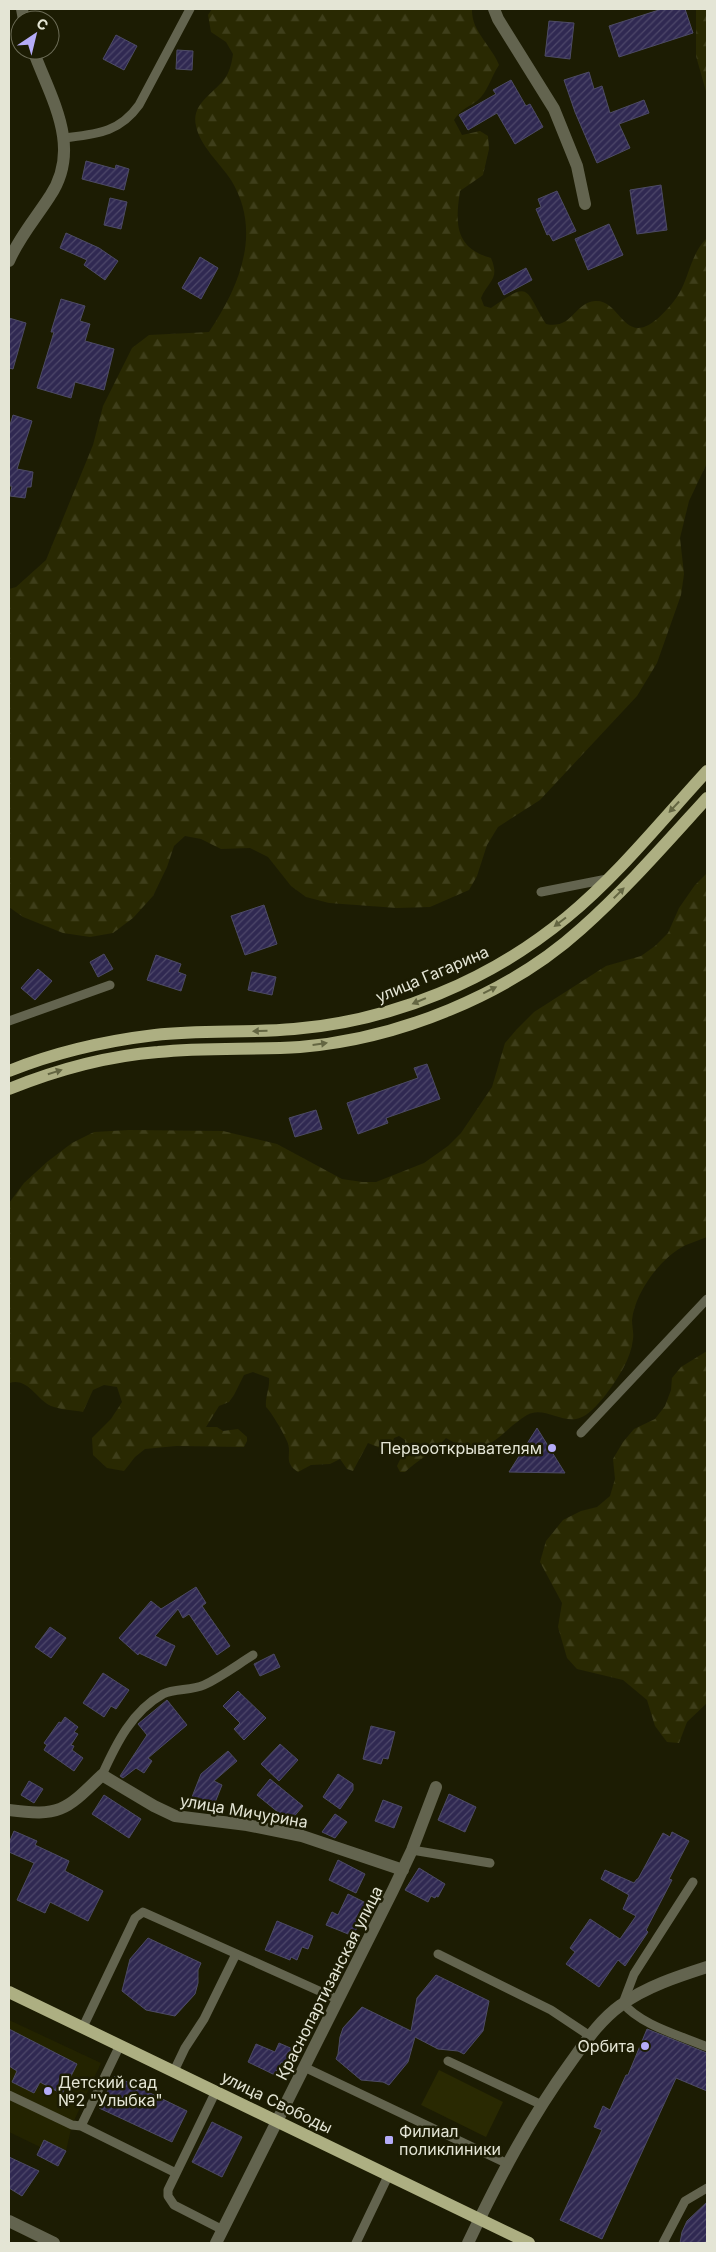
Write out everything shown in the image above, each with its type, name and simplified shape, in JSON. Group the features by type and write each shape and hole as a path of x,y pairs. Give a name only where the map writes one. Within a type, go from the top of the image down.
{"main road":[{"name":"улица Гагарина","path":"9,1071 53,1055 114,1041 156,1035 295,1029 329,1025 382,1014 447,989 498,965 536,941 568,917 607,879 707,771"},
{"path":"9,1089 52,1073 118,1057 158,1052 302,1046 359,1038 418,1022 509,980 548,955 580,930 620,892 707,798"},
{"name":"улица Свободы","path":"9,1992 530,2243"}],"street":[{"path":"494,9 498,19 554,109 577,166 585,204"},
{"path":"9,261 16,245 51,195 61,175 65,158 60,117 37,60"},
{"path":"9,1810 24,1812 60,1811 75,1802 102,1775"},
{"name":"улица Мичурина","path":"102,1775 174,1816 247,1825 302,1836 403,1870"},
{"name":"Краснопартизанская улица","path":"216,2243 403,1870 436,1787"},
{"path":"468,2243 508,2164 542,2105 590,2036 623,2003 641,1993 707,1967"},
{"path":"9,2221 49,2242"}],"lane":[{"path":"64,138 107,131 122,124 130,117 139,105 190,9"},
{"path":"541,892 607,879"},
{"path":"9,1021 110,985"},
{"path":"581,1434 707,1300"},
{"path":"102,1775 128,1725 162,1695 174,1691 188,1691 205,1685 253,1655"},
{"path":"412,1850 490,1863"},
{"path":"692,1882 634,1974 623,2003 629,2012 641,2019 707,2047"},
{"path":"83,2027 135,1918 144,1912 337,1999"},
{"path":"174,2071 185,2048 204,2019 236,1954"},
{"path":"438,1954 551,2010 590,2036"},
{"path":"81,2126 120,2045"},
{"path":"448,2061 542,2105"},
{"path":"304,2067 508,2164"},
{"path":"216,2091 168,2190 170,2200 174,2205 222,2230"},
{"path":"9,2096 72,2125 81,2126 176,2173"},
{"path":"356,2243 389,2174"},
{"path":"664,2243 685,2201 707,2188"}],"shaded area":[{"name":"Детский сад №2 \"Улыбка\"","path":"9,2020 101,2063 72,2125 66,2151 58,2166 37,2155 40,2147 9,2132"}],"green space":[{"path":"212,9 472,9 478,31 499,65 481,97 461,112 454,120 462,135 480,131 488,136 489,149 483,175 460,191 458,214 460,233 464,241 479,254 491,258 493,265 494,276 481,298 484,306 491,308 520,291 525,292 529,296 546,324 555,325 562,323 582,306 595,301 605,303 613,308 627,323 635,327 645,327 657,319 679,294 696,252 707,238 707,463 689,501 680,538 684,574 681,595 657,663 637,696 540,800 498,827 487,845 477,876 469,890 430,907 397,908 329,903 306,897 291,886 268,857 250,848 221,849 201,839 185,836 174,846 167,867 153,896 133,918 113,933 90,937 63,933 23,917 9,907 9,589 16,587 46,560 93,445 103,406 132,348 149,335 209,332 230,297 238,278 246,239 245,219 240,200 231,180 198,133 195,117 201,103 228,73 233,54 226,42 211,32 208,15"},
{"path":"696,9 707,9 707,95 696,56"},
{"path":"707,873 707,1237 686,1245 677,1251 667,1258 651,1276 634,1309 632,1320 633,1339 627,1361 607,1393 589,1413 575,1419 561,1418 540,1412 527,1415 498,1438 482,1447 472,1448 460,1445 446,1438 405,1472 400,1472 397,1466 405,1449 405,1440 399,1436 394,1438 392,1444 383,1449 368,1443 353,1471 347,1469 340,1459 330,1464 311,1465 298,1472 290,1464 289,1446 285,1437 266,1407 269,1378 253,1372 244,1375 229,1402 219,1406 206,1427 217,1427 223,1431 238,1429 247,1437 244,1447 176,1446 145,1449 135,1457 124,1471 107,1468 93,1455 92,1438 111,1419 122,1402 117,1387 104,1385 93,1390 83,1412 51,1406 27,1386 16,1382 9,1383 9,1203 24,1183 72,1143 94,1132 129,1130 223,1131 277,1144 342,1179 362,1182 376,1182 424,1163 448,1146 461,1133 492,1087 505,1043 517,1029 534,1012 606,966 641,956 655,946 668,933 679,908 695,885"},
{"path":"707,1351 707,1703 687,1722 679,1743 667,1742 655,1726 647,1700 623,1680 577,1669 567,1658 558,1627 562,1603 540,1562 546,1541 563,1520 581,1511 597,1507 610,1496 615,1479 613,1459 623,1442 634,1429 655,1419 665,1406 671,1390 672,1378 681,1367"},
{"path":"439,2070 503,2102 486,2137 421,2105"}],"building":[{"path":"662,9 685,9 693,33 619,57 609,26"},
{"path":"549,21 574,23 570,59 545,56"},
{"path":"116,35 137,46 124,70 103,59"},
{"path":"177,50 193,51 192,70 176,69"},
{"path":"589,72 594,89 602,86 610,113 644,100 649,113 619,124 630,148 597,163 575,112 564,80"},
{"path":"511,80 526,106 530,104 543,127 515,144 497,113 468,130 459,115 496,94 493,90"},
{"path":"86,161 115,169 116,165 129,169 124,190 82,179"},
{"path":"661,185 667,230 637,234 630,190"},
{"path":"557,191 576,231 553,241 549,234 547,235 536,209 541,207 538,199"},
{"path":"110,198 127,202 121,229 104,225"},
{"path":"609,224 623,255 588,270 575,239"},
{"path":"66,233 99,248 118,261 105,280 84,265 87,260 60,248"},
{"path":"200,257 218,268 201,299 182,288"},
{"path":"526,268 532,280 504,295 498,283"},
{"path":"61,299 85,306 80,321 90,324 85,341 114,349 104,390 75,382 71,398 37,388 54,332 51,332"},
{"path":"9,318 26,323 13,369 9,368"},
{"path":"13,415 32,421 17,469 33,472 31,487 27,487 25,498 10,496 12,486 9,486 9,428"},
{"path":"264,905 277,944 245,955 231,916"},
{"path":"104,954 113,969 98,977 90,962"},
{"path":"156,955 181,964 178,972 186,975 181,991 147,980"},
{"path":"38,969 52,981 35,1000 21,988"},
{"path":"252,972 276,977 272,995 248,990"},
{"path":"427,1064 440,1099 386,1118 388,1123 358,1134 347,1103 418,1078 414,1068"},
{"path":"316,1110 322,1129 295,1137 289,1118"},
{"path":"537,1428 565,1473 509,1472"},
{"path":"196,1587 206,1603 202,1606 230,1646 217,1655 189,1614 183,1618 178,1609 155,1636 175,1646 166,1666 139,1653 138,1655 119,1638 151,1601 161,1609"},
{"path":"50,1627 66,1638 51,1658 35,1647"},
{"path":"274,1654 280,1667 260,1676 254,1664"},
{"path":"103,1673 129,1690 116,1709 111,1706 104,1717 83,1703"},
{"path":"238,1691 266,1718 244,1740 234,1729 240,1723 223,1706"},
{"path":"167,1700 187,1725 148,1758 152,1761 144,1773 136,1768 123,1778 120,1776 147,1735 138,1724"},
{"path":"65,1717 78,1727 74,1732 78,1734 71,1745 74,1746 72,1750 83,1758 74,1771 44,1750 47,1745 44,1743 59,1722 61,1723"},
{"path":"371,1726 395,1732 388,1759 383,1758 381,1764 363,1759"},
{"path":"280,1744 298,1760 279,1781 261,1764"},
{"path":"228,1751 237,1761 214,1781 222,1785 214,1805 195,1797 190,1802 201,1774"},
{"path":"338,1774 353,1784 353,1790 340,1809 323,1797"},
{"path":"270,1779 303,1806 291,1820 285,1815 284,1817 257,1795"},
{"path":"29,1781 43,1789 34,1803 21,1795"},
{"path":"449,1794 476,1807 465,1832 438,1820"},
{"path":"104,1795 141,1819 129,1838 92,1814"},
{"path":"383,1800 402,1807 394,1828 375,1821"},
{"path":"335,1814 347,1822 335,1838 322,1832"},
{"path":"14,1831 37,1841 35,1845 69,1861 65,1871 103,1891 88,1921 50,1902 45,1913 17,1900 34,1863 9,1852 9,1843"},
{"path":"672,1832 689,1841 669,1879 672,1880 646,1930 648,1932 625,1966 618,1960 599,1987 566,1964 575,1952 570,1948 590,1919 620,1939 636,1916 623,1909 629,1895 601,1879 605,1870 634,1883 663,1833 670,1837"},
{"path":"338,1860 365,1874 356,1893 329,1880"},
{"path":"419,1868 445,1884 438,1897 431,1896 428,1902 405,1890"},
{"path":"348,1894 368,1904 353,1936 326,1925 332,1912 338,1915"},
{"path":"277,1921 313,1936 308,1949 302,1947 297,1960 291,1957 290,1960 265,1950"},
{"path":"148,1938 201,1963 198,1970 198,1983 195,1994 175,2016 146,2010 122,1991 130,1959"},
{"path":"436,1975 489,2001 483,2031 464,2054 458,2051 438,2049 415,2037 408,2062 389,2085 383,2082 361,2080 336,2059 343,2028 362,2007 411,2031 417,1998"},
{"path":"9,2029 77,2064 62,2094 40,2082 34,2093 12,2082 17,2071 9,2066"},
{"path":"647,2029 707,2053 707,2091 676,2078 602,2239 560,2220 602,2130 594,2127 603,2106 610,2110 626,2075 628,2075"},
{"path":"279,2043 295,2050 288,2065 281,2062 275,2075 248,2062 256,2044 275,2052"},
{"path":"115,2076 187,2111 172,2142 99,2108"},
{"path":"212,2122 242,2137 222,2177 192,2162"},
{"path":"44,2140 66,2151 58,2166 37,2155"},
{"path":"9,2157 39,2171 22,2196 9,2188"},
{"path":"707,2202 707,2243 680,2243 687,2221"}],"place":[{"name":"Первооткрывателям","path":"552,1448"},
{"name":"Орбита","path":"645,2046"},
{"name":"Детский сад №2 \"Улыбка\"","path":"48,2091"},
{"name":"Филиал поликлиники","path":"389,2140"}]}
